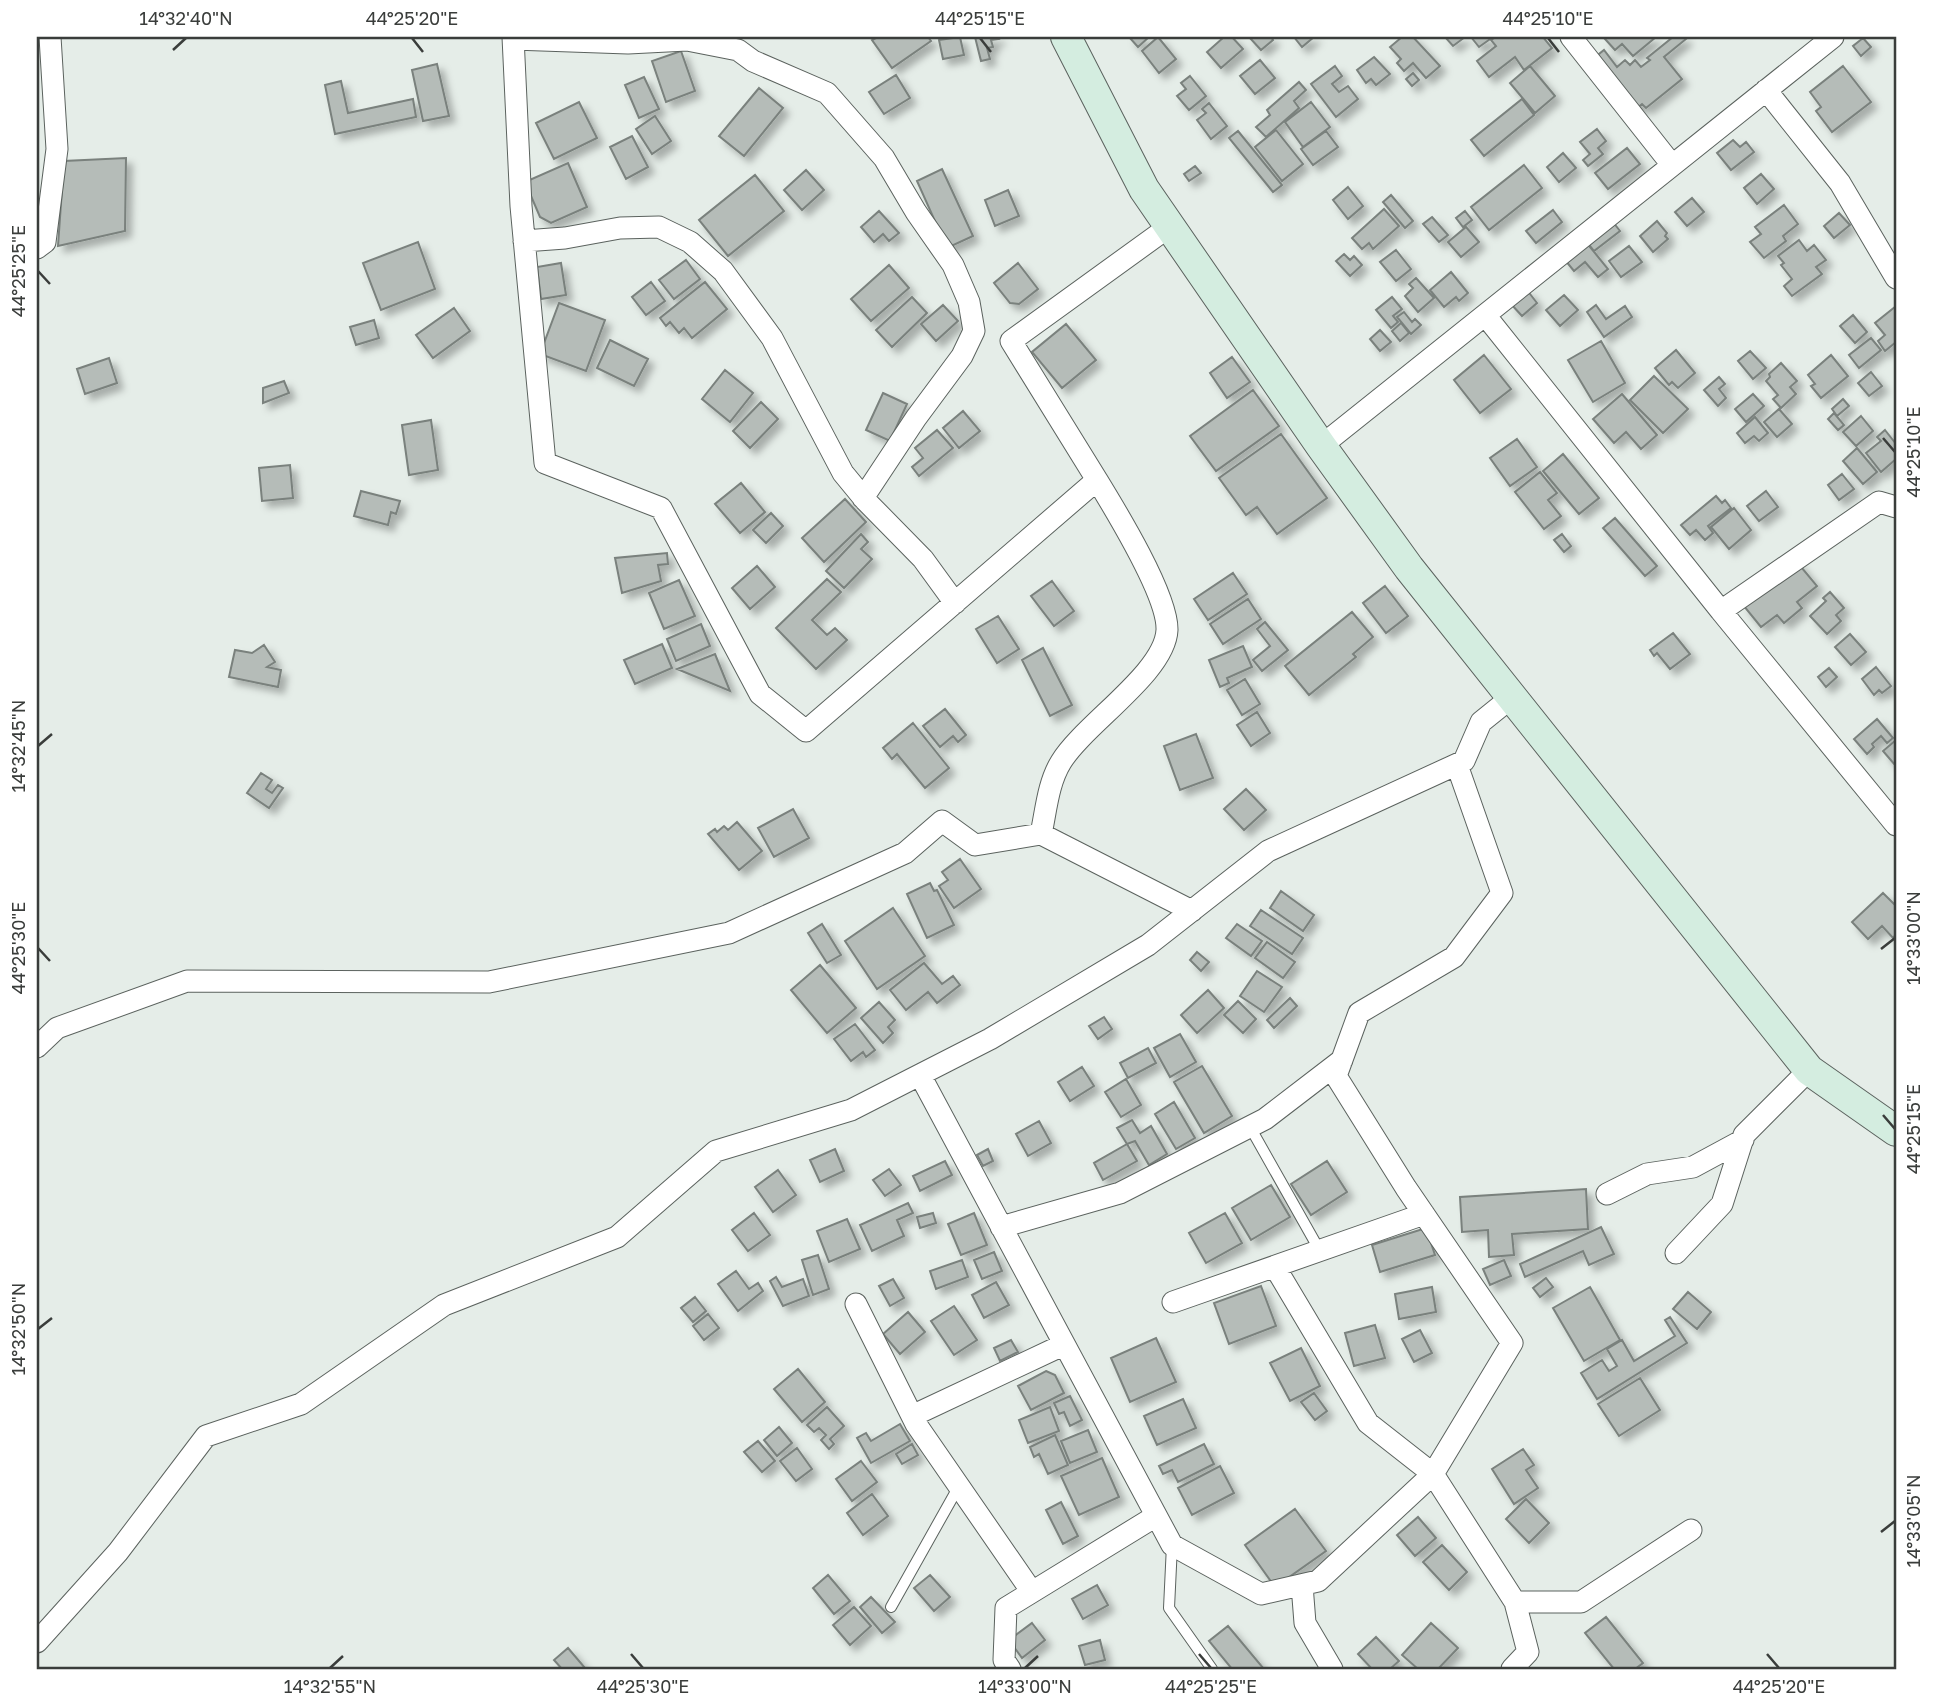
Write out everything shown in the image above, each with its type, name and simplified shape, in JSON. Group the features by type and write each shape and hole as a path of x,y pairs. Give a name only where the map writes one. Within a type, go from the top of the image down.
{"street":[{"path":"37,248 45,242 57,149 45,93 50,37"},
{"path":"1066,37 1144,188 1409,569 1809,1070 1896,1131"},
{"path":"1571,37 1672,165"},
{"path":"1321,446 1833,37"},
{"path":"863,498 916,418 962,356 974,331 969,302 953,265 916,212 884,158 828,93 753,61 738,50 687,40 628,43 513,38 524,241 545,463 661,508 760,694 806,731 1097,480"},
{"path":"1766,90 1840,183 1895,273"},
{"path":"1041,834 1049,791 1060,764 1073,746 1157,658 1167,631 1162,605 1129,534 1011,341 1170,226"},
{"path":"524,241 565,238 620,228 659,227 690,242 723,271 772,338 843,473 863,498 923,559 955,603"},
{"path":"1485,315 1896,825"},
{"path":"1721,611 1879,502 1896,507"},
{"path":"37,1642 118,1552 206,1436 301,1404 444,1305 617,1237 716,1151 851,1110 990,1039 1148,945 1268,851 1465,761 1481,722 1512,697"},
{"path":"920,1075 1172,1545 1261,1594 1318,1581 1433,1474 1513,1343 1424,1214 1336,1076 1359,1013 1454,957 1502,893 1457,765"},
{"path":"37,1047 57,1028 187,981 489,982 729,933 905,853 942,821 975,845 1041,834 1192,911"},
{"path":"1000,1227 1120,1193 1265,1119 1342,1059"},
{"path":"1676,1253 1721,1203 1744,1135 1809,1070"},
{"path":"1607,1194 1647,1174 1693,1167 1743,1140"},
{"path":"1173,1302 1424,1214"},
{"path":"1275,1267 1368,1423 1433,1474 1515,1602 1528,1652 1512,1669"},
{"path":"856,1304 912,1416 1032,1592"},
{"path":"912,1416 1063,1345"},
{"path":"1010,1669 1004,1660 1006,1608 1156,1516"},
{"path":"1515,1602 1581,1602 1691,1530"},
{"path":"1302,1585 1305,1623 1332,1669"}],"lane":[{"path":"1250,1126 1320,1251"},
{"path":"891,1607 959,1486"},
{"path":"1172,1545 1169,1608 1212,1669"}],"building":[{"path":"878,37 928,37 931,41 892,68 872,40"},
{"path":"960,37 964,55 943,59 939,40"},
{"path":"975,37 998,37 999,39 991,40 993,47 987,48 990,59 981,61"},
{"path":"1129,37 1149,37 1138,47"},
{"path":"1158,37 1176,59 1159,73 1142,51"},
{"path":"1224,37 1232,37 1243,49 1221,68 1207,52"},
{"path":"1249,37 1271,37 1273,40 1261,50"},
{"path":"1294,37 1314,37 1302,47"},
{"path":"1402,37 1413,37 1440,66 1426,78 1413,63 1404,71 1397,63 1401,59 1390,47"},
{"path":"1445,37 1465,37 1453,46"},
{"path":"1471,37 1493,37 1479,47"},
{"path":"1496,37 1543,37 1552,48 1524,70 1515,57 1489,77 1477,61 1496,46 1491,40"},
{"path":"1656,37 1633,56 1622,44 1615,50 1605,39"},
{"path":"1673,37 1686,39 1664,57 1682,79 1646,108 1642,104 1636,109 1594,58 1604,50 1617,67 1625,60 1630,65 1635,60 1641,67 1650,60 1647,58"},
{"path":"1863,38 1871,47 1861,56 1853,46"},
{"path":"681,51 695,91 666,102 652,61"},
{"path":"1374,57 1390,74 1376,85 1371,79 1366,83 1357,70"},
{"path":"1260,60 1275,78 1255,94 1240,76"},
{"path":"437,64 449,116 423,121 412,70"},
{"path":"1335,66 1342,76 1332,84 1339,92 1348,86 1358,99 1336,117 1311,84"},
{"path":"1530,66 1555,96 1535,113 1510,83"},
{"path":"1843,66 1871,102 1832,132 1816,111 1821,107 1810,92"},
{"path":"1413,73 1419,80 1412,86 1406,79"},
{"path":"896,75 910,98 884,114 869,92"},
{"path":"1190,76 1206,96 1189,110 1177,96 1186,89 1181,83"},
{"path":"644,77 659,109 639,118 625,85"},
{"path":"341,81 348,113 413,99 416,117 335,134 325,85"},
{"path":"1299,82 1306,90 1294,101 1299,108 1266,137 1256,127 1270,115 1267,110"},
{"path":"759,88 783,108 744,156 719,136"},
{"path":"1522,99 1534,115 1484,156 1471,140"},
{"path":"579,102 597,138 554,159 536,123"},
{"path":"1311,102 1330,127 1303,147 1285,122"},
{"path":"1209,103 1227,126 1211,139 1197,120 1206,113 1202,109"},
{"path":"655,116 671,141 652,154 636,129"},
{"path":"1597,129 1606,141 1598,148 1603,154 1588,166 1583,160 1590,154 1580,142"},
{"path":"1276,130 1303,164 1282,181 1255,147"},
{"path":"1238,131 1282,185 1273,192 1229,138"},
{"path":"1326,131 1338,147 1313,165 1301,149"},
{"path":"632,136 648,167 626,179 610,147"},
{"path":"1733,140 1740,147 1746,142 1754,152 1731,170 1717,153"},
{"path":"1627,148 1640,164 1608,189 1595,173"},
{"path":"1563,153 1576,168 1559,182 1547,167"},
{"path":"126,158 125,231 58,246 64,161"},
{"path":"568,163 587,207 551,223 540,217 525,182"},
{"path":"1524,165 1542,188 1489,230 1471,207"},
{"path":"1195,166 1201,173 1189,181 1184,174"},
{"path":"942,169 973,236 947,248 917,181"},
{"path":"806,170 824,190 802,210 784,190"},
{"path":"1761,174 1774,189 1757,204 1744,188"},
{"path":"755,175 784,211 728,256 699,220"},
{"path":"1348,187 1363,206 1348,219 1333,200"},
{"path":"1008,190 1019,216 995,226 985,200"},
{"path":"1391,195 1413,221 1405,228 1383,202"},
{"path":"1692,198 1704,212 1687,226 1675,212"},
{"path":"1784,205 1798,224 1783,236 1786,241 1764,258 1750,242 1761,234 1755,227"},
{"path":"1384,209 1399,226 1373,249 1369,243 1362,249 1352,238"},
{"path":"1553,210 1562,222 1536,243 1526,231"},
{"path":"879,211 899,233 889,241 883,234 874,242 861,227"},
{"path":"1465,211 1472,220 1463,227 1456,218"},
{"path":"1839,213 1850,225 1834,238 1824,226"},
{"path":"1432,217 1448,235 1439,242 1423,224"},
{"path":"1657,221 1667,233 1665,236 1668,239 1653,252 1640,236"},
{"path":"1613,222 1620,231 1594,251 1587,242"},
{"path":"1466,227 1479,242 1461,257 1448,242"},
{"path":"1799,240 1807,251 1814,245 1826,260 1816,267 1822,274 1792,296 1784,286 1792,279 1781,265 1784,263 1778,256"},
{"path":"418,242 435,289 381,310 363,263"},
{"path":"1586,242 1608,269 1598,277 1585,262 1574,271 1565,260"},
{"path":"1629,246 1642,262 1621,277 1609,261"},
{"path":"1396,250 1411,269 1396,281 1380,262"},
{"path":"1344,254 1350,260 1354,256 1362,265 1350,276 1336,261"},
{"path":"686,260 700,279 674,299 659,280"},
{"path":"561,263 566,295 541,299 537,267"},
{"path":"1018,263 1038,289 1019,304 1010,303 994,283"},
{"path":"889,265 909,288 871,321 851,299"},
{"path":"1451,272 1468,293 1459,301 1456,297 1444,307 1430,290"},
{"path":"1416,278 1434,298 1418,312 1405,296 1413,288 1409,284"},
{"path":"651,282 665,301 646,315 632,297"},
{"path":"705,282 727,309 692,338 684,328 679,333 670,322 666,326 660,318"},
{"path":"1527,290 1537,303 1522,316 1511,304"},
{"path":"1564,295 1578,310 1560,326 1546,310"},
{"path":"912,297 927,313 892,347 876,330"},
{"path":"1392,297 1402,309 1393,316 1398,322 1391,328 1376,310"},
{"path":"559,303 605,320 586,371 540,354"},
{"path":"943,305 958,321 936,341 921,324"},
{"path":"1596,305 1606,319 1625,306 1632,317 1604,337 1587,312"},
{"path":"1896,306 1896,342 1885,351 1878,341 1885,335 1875,323"},
{"path":"454,308 470,331 433,358 416,335"},
{"path":"1404,312 1412,322 1415,319 1421,325 1411,334 1397,317"},
{"path":"1853,315 1867,332 1855,343 1840,326"},
{"path":"374,320 379,338 356,345 350,327"},
{"path":"1401,323 1409,333 1400,341 1392,331"},
{"path":"1066,324 1096,360 1062,388 1032,352"},
{"path":"1380,330 1391,342 1380,351 1370,339"},
{"path":"1871,338 1881,350 1859,368 1849,355"},
{"path":"610,340 648,359 634,386 597,368"},
{"path":"1601,341 1625,383 1593,402 1568,360"},
{"path":"1676,350 1695,373 1678,388 1672,382 1669,385 1655,368"},
{"path":"1750,351 1766,368 1753,379 1738,361"},
{"path":"1484,355 1511,389 1480,413 1454,380"},
{"path":"1831,355 1848,376 1821,398 1811,386 1815,384 1808,375"},
{"path":"1232,357 1250,382 1227,398 1210,373"},
{"path":"109,358 117,383 85,394 77,369"},
{"path":"1781,363 1797,381 1790,387 1796,394 1781,408 1773,399 1778,395 1766,381 1770,377 1769,374"},
{"path":"725,370 753,393 730,422 702,399"},
{"path":"1871,372 1882,386 1869,396 1858,383"},
{"path":"1654,376 1688,409 1663,433 1630,400"},
{"path":"1719,377 1725,384 1719,389 1726,398 1718,406 1704,390"},
{"path":"284,381 289,393 263,403 263,388"},
{"path":"1253,390 1279,426 1216,471 1190,436"},
{"path":"883,393 907,404 890,441 866,430"},
{"path":"1622,394 1657,435 1641,449 1626,432 1614,443 1593,419"},
{"path":"1753,394 1764,406 1746,422 1735,409"},
{"path":"1843,399 1849,406 1837,416 1832,409"},
{"path":"761,402 778,419 750,448 733,431"},
{"path":"1779,409 1792,424 1777,437 1764,422"},
{"path":"963,411 980,431 959,448 943,428"},
{"path":"1834,413 1844,425 1838,430 1828,419"},
{"path":"1861,416 1873,431 1856,446 1843,432"},
{"path":"1755,417 1768,433 1759,441 1754,436 1745,443 1737,433"},
{"path":"431,420 438,470 409,475 402,425"},
{"path":"937,430 953,448 919,476 912,467 923,458 915,448"},
{"path":"1885,430 1896,444 1896,459 1881,472 1866,453 1881,441 1877,437"},
{"path":"1281,434 1327,498 1277,534 1257,507 1246,515 1219,478"},
{"path":"1517,439 1537,467 1510,486 1490,458"},
{"path":"1857,448 1877,472 1863,484 1843,461"},
{"path":"1563,454 1599,498 1579,514 1543,471"},
{"path":"290,465 293,498 262,501 259,468"},
{"path":"1540,472 1557,493 1548,500 1561,516 1544,529 1515,492"},
{"path":"1842,474 1854,489 1839,500 1828,485"},
{"path":"741,483 765,512 740,533 715,504"},
{"path":"361,491 400,501 396,514 391,512 388,525 354,516"},
{"path":"1766,491 1778,507 1759,521 1747,506"},
{"path":"1716,496 1722,503 1725,500 1731,508 1708,526 1713,533 1705,540 1696,530 1690,535 1681,525"},
{"path":"845,499 866,522 824,562 802,538"},
{"path":"1734,508 1751,530 1729,549 1711,527"},
{"path":"771,513 783,526 766,543 753,530"},
{"path":"1615,518 1657,566 1645,576 1603,528"},
{"path":"861,534 868,542 861,549 872,559 844,588 826,571"},
{"path":"1562,534 1571,546 1564,552 1554,540"},
{"path":"667,553 668,564 658,565 661,581 622,593 615,558"},
{"path":"1797,562 1817,586 1797,602 1802,608 1784,623 1777,615 1761,627 1743,605"},
{"path":"757,566 775,587 750,609 732,588"},
{"path":"1233,573 1247,594 1208,620 1194,599"},
{"path":"827,579 841,592 812,620 827,635 835,628 847,640 816,669 776,628"},
{"path":"679,580 695,616 664,629 649,593"},
{"path":"1052,581 1074,611 1054,626 1031,596"},
{"path":"1385,586 1408,616 1386,633 1363,603"},
{"path":"1830,592 1844,608 1836,615 1841,621 1827,634 1810,616 1826,601 1823,598"},
{"path":"1248,599 1261,619 1223,644 1210,624"},
{"path":"1352,612 1373,637 1353,654 1356,657 1309,695 1285,666"},
{"path":"998,616 1019,649 997,663 976,629"},
{"path":"1265,622 1288,650 1262,671 1253,660 1270,646 1257,629"},
{"path":"701,624 710,646 676,661 667,639"},
{"path":"1673,633 1690,654 1670,669 1657,653 1654,656 1650,650"},
{"path":"1850,634 1866,652 1851,665 1835,647"},
{"path":"662,644 672,668 635,684 624,660"},
{"path":"264,645 275,662 267,667 281,670 278,687 229,677 235,650 252,653"},
{"path":"1243,646 1252,667 1227,678 1229,683 1220,687 1209,660"},
{"path":"1043,648 1072,705 1050,716 1022,660"},
{"path":"715,654 730,691 677,669"},
{"path":"1876,667 1891,686 1874,695 1862,679"},
{"path":"1829,668 1837,677 1826,687 1818,677"},
{"path":"1245,679 1260,704 1242,715 1227,690"},
{"path":"945,709 966,735 958,742 953,736 940,747 923,726"},
{"path":"1257,712 1270,733 1251,746 1237,725"},
{"path":"1877,719 1893,738 1887,743 1881,736 1872,744 1874,747 1867,754 1854,739"},
{"path":"913,723 949,768 925,788 897,754 892,759 883,748"},
{"path":"1196,734 1213,778 1180,790 1164,746"},
{"path":"1896,740 1896,765 1895,765 1883,751"},
{"path":"261,773 272,780 266,789 272,793 278,785 283,788 269,808 247,793"},
{"path":"1246,789 1266,810 1244,830 1224,809"},
{"path":"793,809 809,838 774,857 758,828"},
{"path":"737,822 762,851 739,870 708,834 715,829 717,832 724,826 728,830"},
{"path":"960,859 981,889 954,908 939,886 948,880 942,872"},
{"path":"930,883 934,891 937,890 954,925 927,938 907,894"},
{"path":"1281,891 1314,915 1303,931 1270,908"},
{"path":"1883,893 1896,906 1896,934 1893,938 1882,926 1868,939 1852,922"},
{"path":"893,908 925,956 877,989 845,941"},
{"path":"1261,910 1303,938 1292,954 1250,926"},
{"path":"822,924 841,955 827,963 808,933"},
{"path":"1237,924 1262,941 1251,956 1226,938"},
{"path":"1267,942 1295,962 1283,978 1255,958"},
{"path":"1197,952 1209,962 1201,971 1190,960"},
{"path":"924,963 942,984 953,976 960,985 937,1003 928,992 906,1010 890,990"},
{"path":"820,965 856,1008 827,1033 791,990"},
{"path":"1257,971 1282,987 1264,1012 1240,996"},
{"path":"1208,990 1224,1008 1197,1033 1181,1015"},
{"path":"1290,998 1297,1006 1274,1028 1267,1020"},
{"path":"1238,1001 1256,1019 1243,1033 1224,1015"},
{"path":"879,1002 895,1020 888,1027 893,1033 883,1043 861,1018"},
{"path":"1104,1017 1112,1029 1098,1039 1089,1026"},
{"path":"855,1024 875,1050 866,1057 863,1052 851,1061 834,1039"},
{"path":"1180,1034 1196,1062 1170,1077 1154,1048"},
{"path":"1148,1048 1156,1063 1128,1078 1120,1063"},
{"path":"1202,1066 1232,1116 1204,1133 1174,1082"},
{"path":"1082,1067 1094,1086 1070,1101 1058,1082"},
{"path":"1126,1079 1141,1105 1121,1117 1105,1092"},
{"path":"1174,1102 1195,1138 1176,1149 1155,1114"},
{"path":"1132,1120 1140,1133 1151,1126 1167,1154 1149,1165 1135,1141 1127,1144 1117,1128"},
{"path":"1039,1121 1051,1143 1028,1156 1016,1134"},
{"path":"1127,1144 1137,1161 1103,1180 1094,1163"},
{"path":"835,1149 844,1171 820,1182 810,1160"},
{"path":"988,1149 993,1161 983,1166 977,1155"},
{"path":"945,1161 952,1175 920,1191 913,1176"},
{"path":"1327,1161 1347,1192 1311,1215 1291,1184"},
{"path":"889,1169 901,1185 885,1196 873,1180"},
{"path":"778,1170 796,1195 773,1212 755,1187"},
{"path":"1271,1185 1290,1217 1251,1240 1232,1208"},
{"path":"1586,1189 1588,1229 1512,1234 1514,1255 1489,1257 1488,1230 1462,1232 1460,1197"},
{"path":"908,1203 913,1213 897,1220 904,1236 872,1251 860,1225"},
{"path":"754,1213 770,1235 748,1251 732,1230"},
{"path":"933,1213 936,1223 920,1228 917,1217"},
{"path":"974,1213 987,1245 961,1255 948,1224"},
{"path":"1225,1213 1242,1243 1206,1263 1189,1233"},
{"path":"847,1219 860,1249 829,1262 817,1231"},
{"path":"1601,1227 1614,1254 1589,1265 1583,1251 1525,1277 1520,1264"},
{"path":"1426,1228 1435,1255 1380,1272 1372,1245"},
{"path":"994,1252 1002,1271 982,1279 974,1260"},
{"path":"818,1255 829,1289 813,1295 802,1260"},
{"path":"962,1260 968,1277 936,1289 930,1271"},
{"path":"1504,1260 1511,1276 1490,1285 1483,1269"},
{"path":"736,1271 749,1289 758,1283 763,1291 738,1311 718,1284"},
{"path":"776,1277 782,1287 803,1279 809,1296 783,1306 770,1281"},
{"path":"1546,1278 1553,1287 1540,1297 1533,1288"},
{"path":"893,1279 904,1298 890,1306 879,1286"},
{"path":"996,1282 1009,1305 984,1318 972,1295"},
{"path":"1261,1286 1276,1326 1229,1344 1214,1303"},
{"path":"1432,1287 1436,1312 1399,1319 1395,1294"},
{"path":"1590,1287 1620,1340 1584,1361 1553,1308"},
{"path":"1688,1292 1711,1312 1697,1329 1673,1309"},
{"path":"695,1297 706,1311 693,1322 681,1308"},
{"path":"954,1306 977,1340 954,1355 931,1321"},
{"path":"908,1312 925,1332 900,1354 883,1334"},
{"path":"708,1314 719,1328 704,1340 693,1326"},
{"path":"1670,1317 1687,1343 1597,1399 1581,1373 1602,1360 1609,1371 1617,1366 1607,1349 1622,1340 1634,1361 1675,1336 1665,1320"},
{"path":"1375,1325 1385,1358 1354,1366 1345,1333"},
{"path":"1420,1330 1432,1353 1414,1362 1402,1339"},
{"path":"1156,1338 1176,1382 1130,1402 1111,1358"},
{"path":"1011,1340 1018,1352 1000,1361 994,1348"},
{"path":"1301,1348 1320,1386 1290,1401 1270,1363"},
{"path":"798,1369 825,1402 802,1422 774,1389"},
{"path":"1046,1371 1055,1375 1064,1393 1031,1410 1018,1386"},
{"path":"1640,1378 1660,1410 1619,1436 1598,1404"},
{"path":"1314,1393 1327,1411 1315,1420 1301,1402"},
{"path":"1070,1396 1082,1420 1070,1426 1064,1412 1059,1414 1054,1403"},
{"path":"1183,1399 1196,1428 1157,1445 1144,1416"},
{"path":"827,1407 844,1426 830,1439 834,1444 829,1449 821,1440 826,1435 819,1428 814,1432 807,1425"},
{"path":"1050,1407 1059,1431 1028,1443 1019,1420"},
{"path":"900,1424 910,1441 871,1463 857,1438 866,1433 871,1441"},
{"path":"779,1427 792,1443 777,1456 764,1440"},
{"path":"1088,1430 1097,1452 1070,1463 1061,1441"},
{"path":"1055,1435 1068,1465 1048,1474 1039,1454 1034,1457 1030,1447"},
{"path":"758,1441 775,1461 762,1472 744,1452"},
{"path":"912,1444 918,1455 902,1464 896,1454"},
{"path":"1204,1444 1214,1464 1178,1482 1172,1470 1163,1474 1159,1466"},
{"path":"797,1448 812,1469 796,1481 780,1461"},
{"path":"1523,1449 1534,1465 1526,1470 1538,1488 1514,1504 1492,1469"},
{"path":"1102,1458 1119,1497 1079,1515 1061,1476"},
{"path":"861,1461 877,1482 852,1501 836,1479"},
{"path":"1220,1466 1234,1493 1192,1515 1178,1488"},
{"path":"872,1494 888,1516 863,1535 847,1513"},
{"path":"1526,1499 1549,1523 1529,1543 1506,1519"},
{"path":"1061,1502 1078,1536 1063,1544 1046,1510"},
{"path":"1295,1509 1326,1551 1275,1587 1245,1545"},
{"path":"1418,1517 1436,1538 1415,1556 1397,1535"},
{"path":"1442,1545 1467,1572 1449,1590 1423,1562"},
{"path":"828,1575 850,1601 834,1614 813,1588"},
{"path":"930,1575 950,1597 934,1611 914,1588"},
{"path":"1097,1585 1108,1605 1083,1619 1072,1599"},
{"path":"871,1597 895,1622 882,1633 860,1607"},
{"path":"854,1607 871,1626 850,1645 833,1625"},
{"path":"1606,1617 1643,1663 1635,1669 1614,1669 1585,1633"},
{"path":"1032,1623 1045,1640 1022,1658 1009,1640"},
{"path":"1431,1623 1458,1648 1438,1669 1418,1669 1402,1655"},
{"path":"1228,1626 1264,1669 1232,1669 1209,1641"},
{"path":"1376,1637 1399,1661 1390,1669 1372,1669 1358,1654"},
{"path":"1100,1640 1105,1660 1085,1665 1079,1646"},
{"path":"568,1648 584,1669 562,1669 554,1660"}]}
